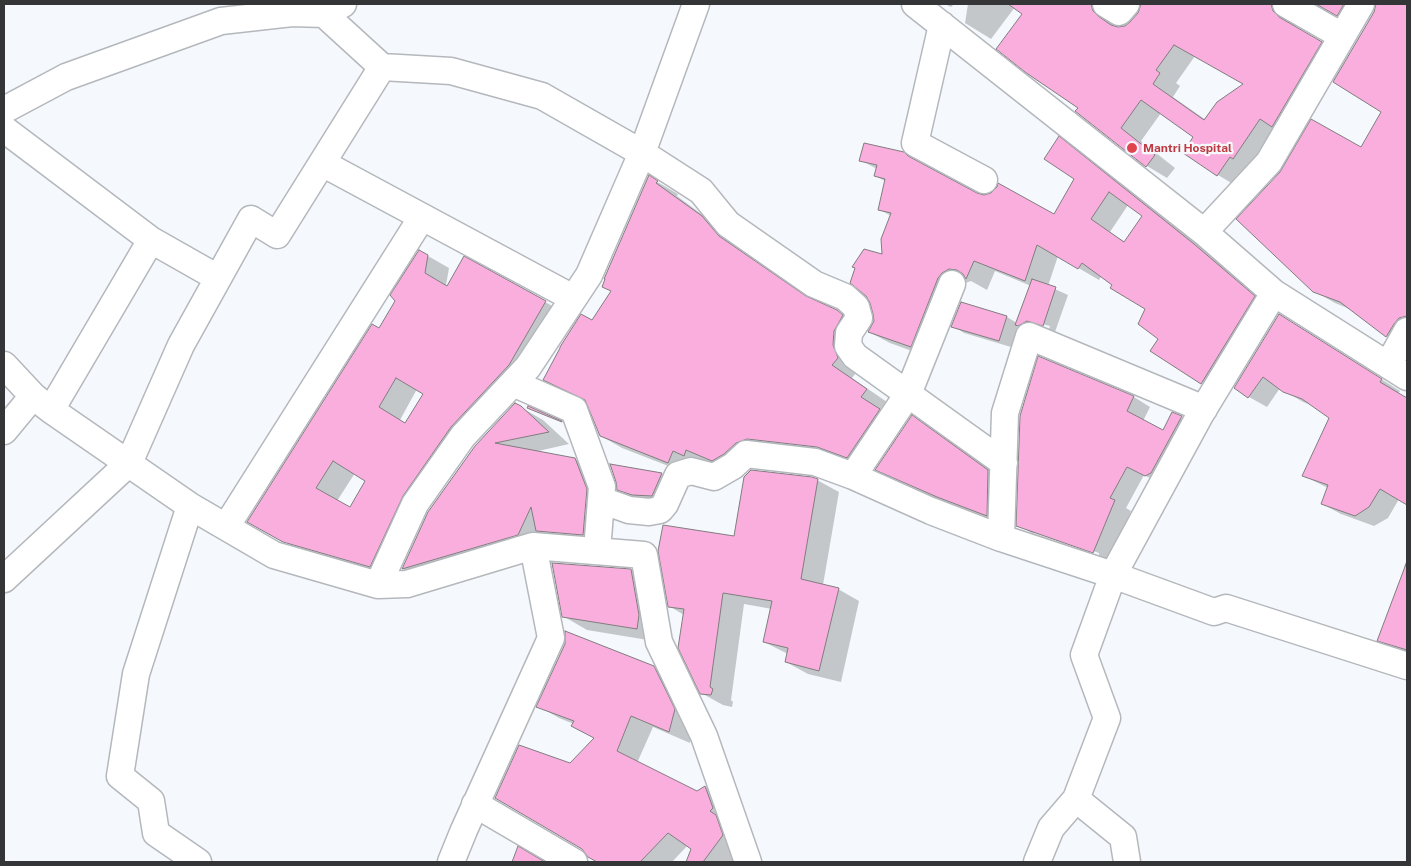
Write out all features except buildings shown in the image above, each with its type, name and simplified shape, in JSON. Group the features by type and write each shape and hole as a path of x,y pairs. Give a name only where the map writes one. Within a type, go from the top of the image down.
{"street":[{"path":"378,585 415,504 463,436 528,367 589,275 642,153 696,4"},
{"path":"915,4 1204,232 1274,293 1398,371 1407,331"},
{"path":"1106,4 1119,12 1126,4"},
{"path":"1286,4 1342,36"},
{"path":"1204,232 1269,162 1361,4"},
{"path":"4,110 66,77 221,20 267,10 292,13 330,7 382,67 451,71 527,91 550,100 642,153 701,191 728,224 814,284 845,297 856,307 859,318 849,333 848,346 855,356 1004,463"},
{"path":"942,25 915,143 984,180"},
{"path":"4,579 129,463 181,345 251,219 277,235 382,67"},
{"path":"4,129 151,240 218,278"},
{"path":"322,163 573,298"},
{"path":"226,527 422,217"},
{"path":"4,431 42,403 151,240"},
{"path":"853,476 908,394 952,284"},
{"path":"1037,862 1051,828 1076,799 1107,718 1084,655 1113,575 1204,409 1274,293"},
{"path":"1001,538 1005,414 1029,336 1204,409"},
{"path":"4,365 42,403 190,506 274,555 378,585 407,584 533,546 644,555 658,642 704,736 748,862"},
{"path":"513,383 574,410 602,487 597,551"},
{"path":"601,500 628,510 649,512 660,510 665,504 678,475 691,471 714,477 733,466 746,454 815,462 1001,538 1113,575 1214,612 1226,608 1407,666"},
{"path":"190,506 136,674 120,776 151,801 156,833 198,862"},
{"path":"451,862 551,638 533,546"},
{"path":"1076,799 1123,837 1127,862"},
{"path":"476,804 574,862"}],"place":[{"name":"Mantri Hospital","path":"1132,148"}]}
